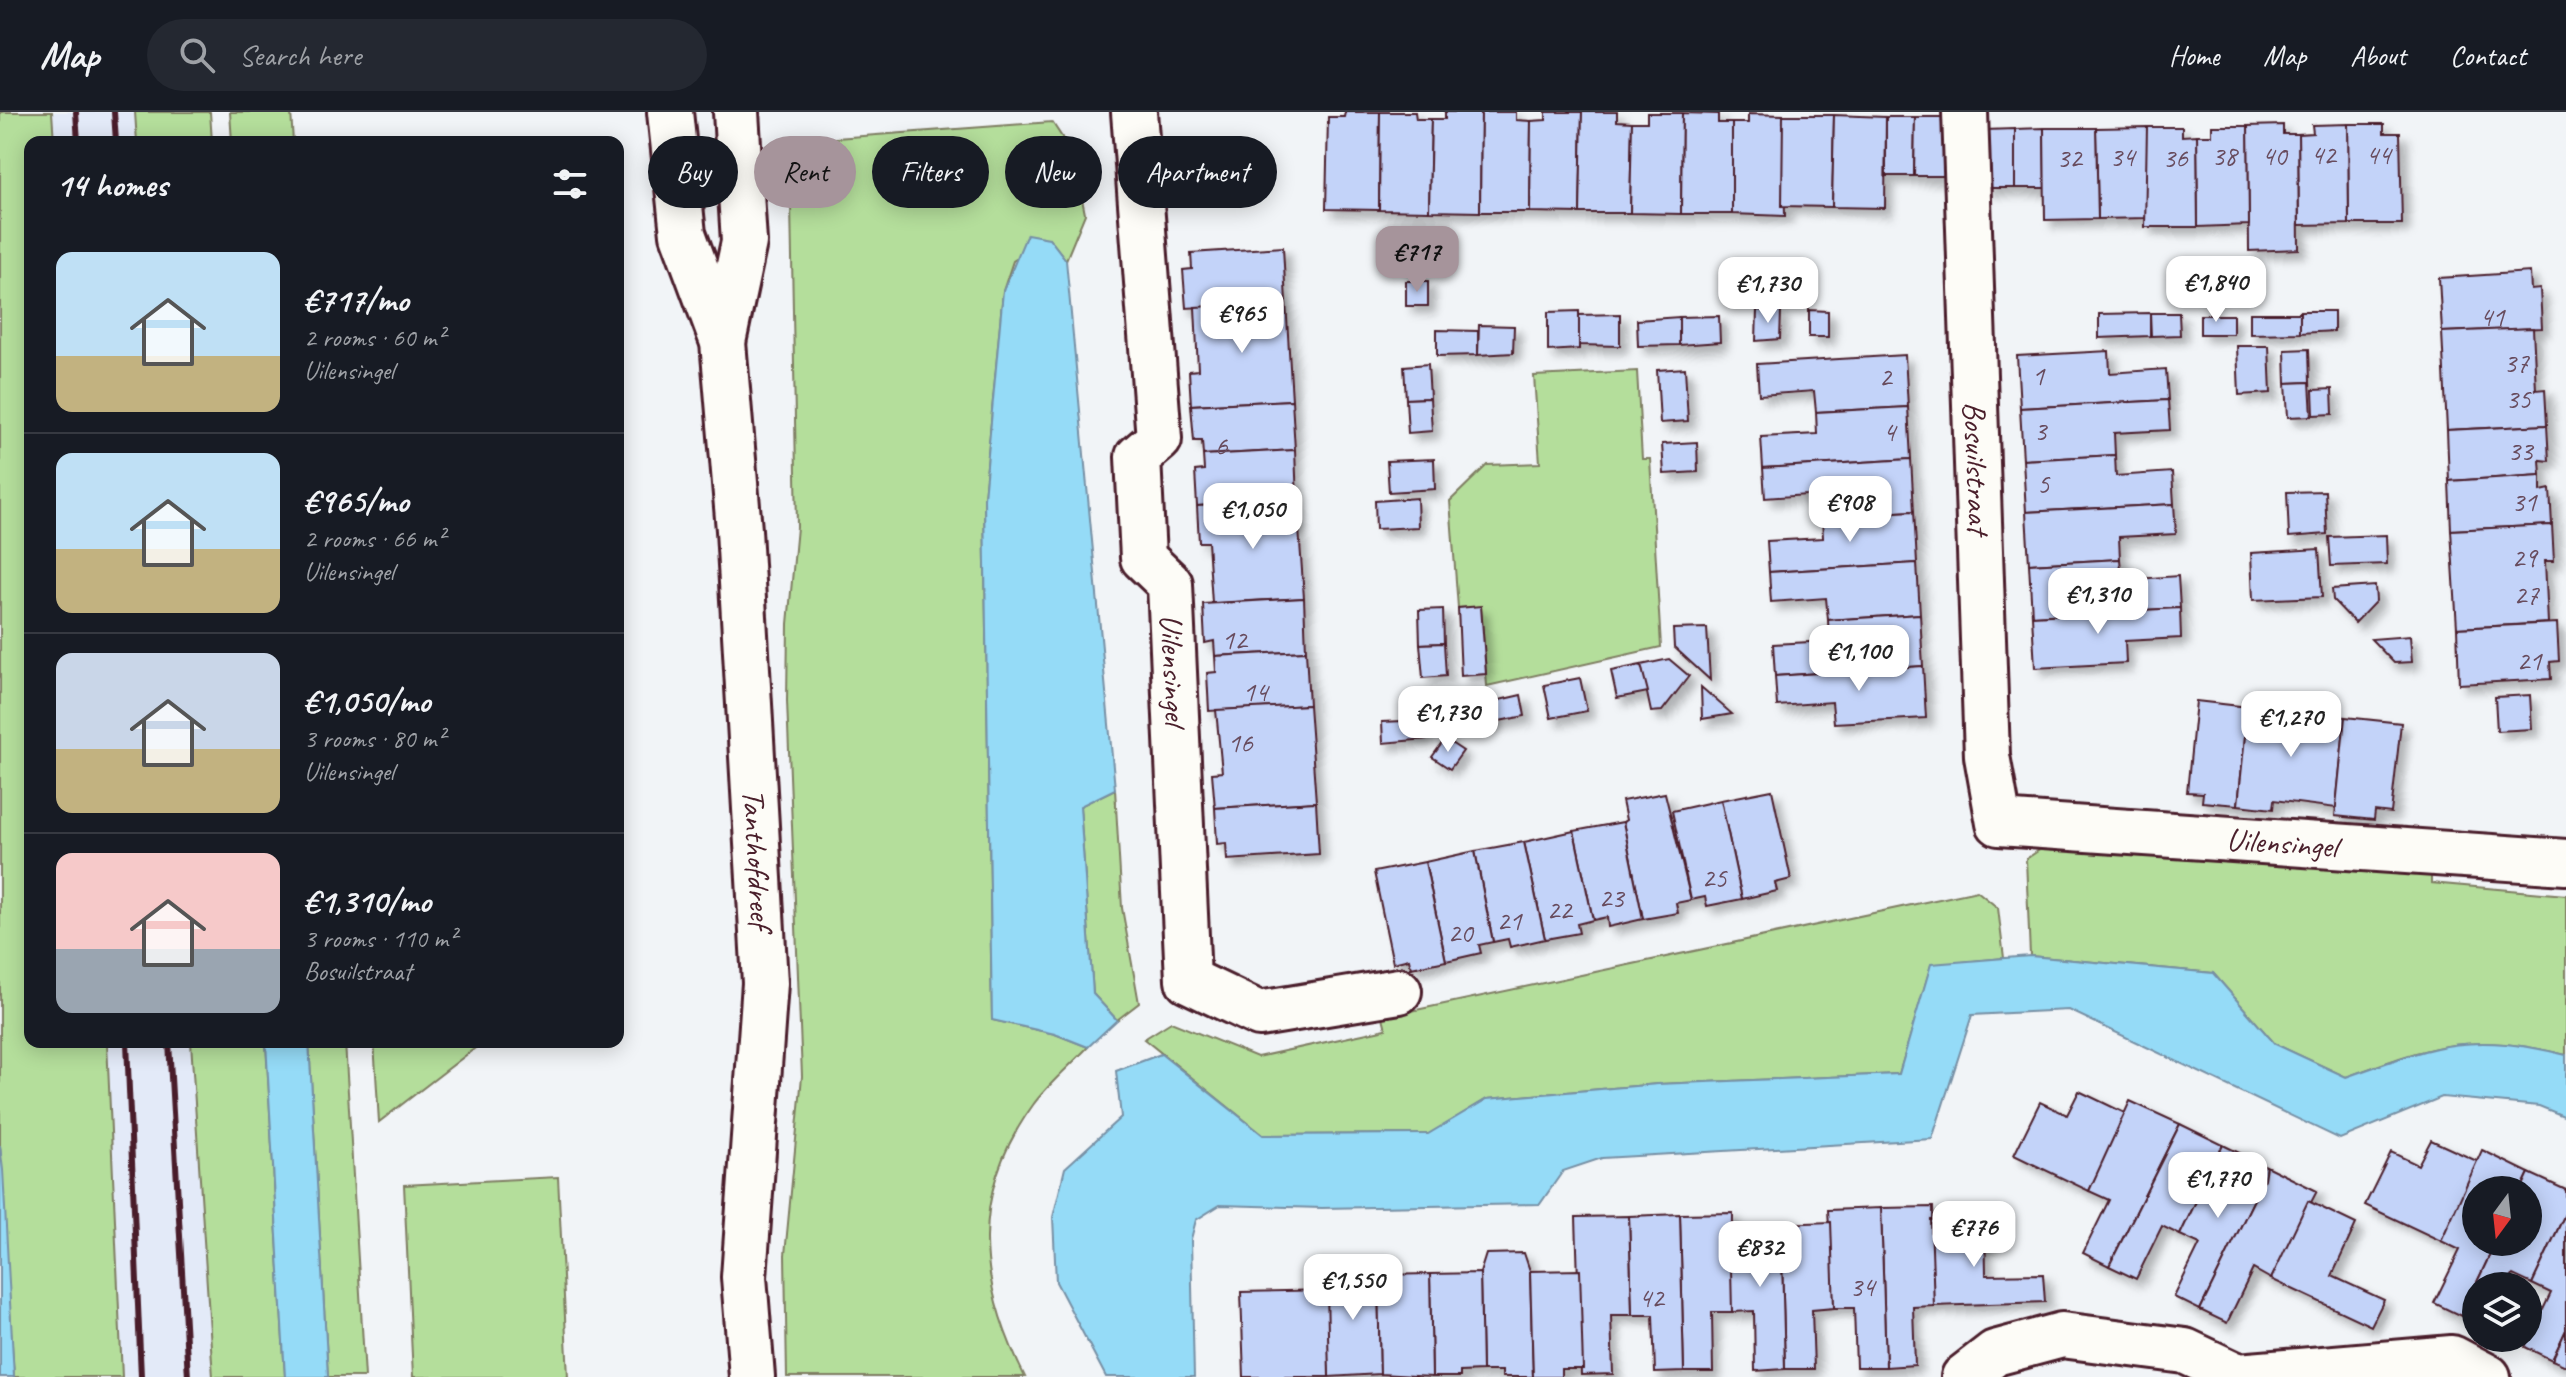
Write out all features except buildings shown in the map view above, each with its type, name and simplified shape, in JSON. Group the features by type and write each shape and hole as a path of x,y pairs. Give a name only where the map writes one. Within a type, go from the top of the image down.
{"street":[{"name":"Tanthofdreef","path":"670,112 683,234 723,342 739,530 765,983 744,1277 752,1377"},
{"name":"Tanthofdreef","path":"723,342 744,242 736,112"},
{"name":"Uilensingel","path":"1134,112 1159,439 1138,457 1143,558 1170,584 1188,980 1259,1014 1399,991"},
{"name":"Bosuilstraat","path":"1965,112 1987,756 1999,823"},
{"name":"Uilensingel","path":"1999,823 2566,862"},
{"path":"1964,1377 1995,1353 2062,1335 2238,1376 2452,1358 2488,1377"}],"shaded area":[{"path":"52,112 135,112 137,136 54,136"},
{"path":"107,1048 191,1048 197,1153 285,1377 122,1377"}],"green space":[{"path":"0,112 52,112 54,136 24,136 24,1048 107,1048 122,1377 14,1377 0,1145"},
{"path":"135,112 210,112 212,136 137,136"},
{"path":"230,112 291,112 293,136 232,136"},
{"path":"1052,122 1061,136 1005,136 1005,208 1084,208 1085,214 1066,260 1049,238 1013,261 1003,291 984,498 992,1020 1055,1034 1088,1047 1039,1097 1012,1139 998,1172 990,1206 987,1240 997,1308 1025,1377 787,1377 785,1255 802,1076 787,701 788,624 797,527 791,208 856,208 856,137"},
{"path":"1637,371 1642,459 1650,459 1661,647 1487,686 1481,607 1458,608 1450,501 1487,465 1540,463 1534,376"},
{"path":"1115,789 1122,908 1139,1003 1117,1020 1093,994 1080,806"},
{"path":"2050,843 2431,875 2431,883 2566,895 2566,1055 2504,1044 2453,1045 2404,1056 2346,1077 2275,1044 2213,973 2030,956 2026,859"},
{"path":"1977,891 1998,908 2004,958 1931,965 1899,1074 1658,1084 1487,1099 1429,1134 1263,1135 1144,1039 1171,1022 1257,1057 1386,1029 1383,1017"},
{"path":"191,1048 266,1048 285,1377 213,1377"},
{"path":"309,1048 345,1048 365,1377 328,1377"},
{"path":"374,1048 475,1048 379,1122"},
{"path":"558,1177 568,1377 413,1377 404,1185"}],"water":[{"path":"1027,234 1049,238 1066,260 1115,789 1080,806 1093,994 1117,1020 1088,1047 1055,1034 992,1020 984,498 1003,291"},
{"path":"2030,956 2213,973 2275,1044 2346,1077 2453,1045 2503,1044 2566,1055 2566,1117 2539,1106 2442,1097 2340,1139 2069,1010 1972,1015 1932,1139 1602,1158 1563,1171 1540,1204 1322,1208 1220,1205 1196,1220 1191,1239 1194,1377 1106,1377 1056,1282 1053,1217 1065,1168 1121,1117 1116,1071 1161,1054 1263,1135 1428,1134 1487,1099 1658,1084 1899,1074 1931,964"},
{"path":"266,1048 309,1048 328,1377 285,1377"},
{"path":"0,1145 3,1170 14,1377 0,1377"}],"railway":[{"path":"76,112 78,136"},
{"path":"114,112 116,136"},
{"path":"127,1048 141,1377"},
{"path":"169,1048 188,1377"}]}
